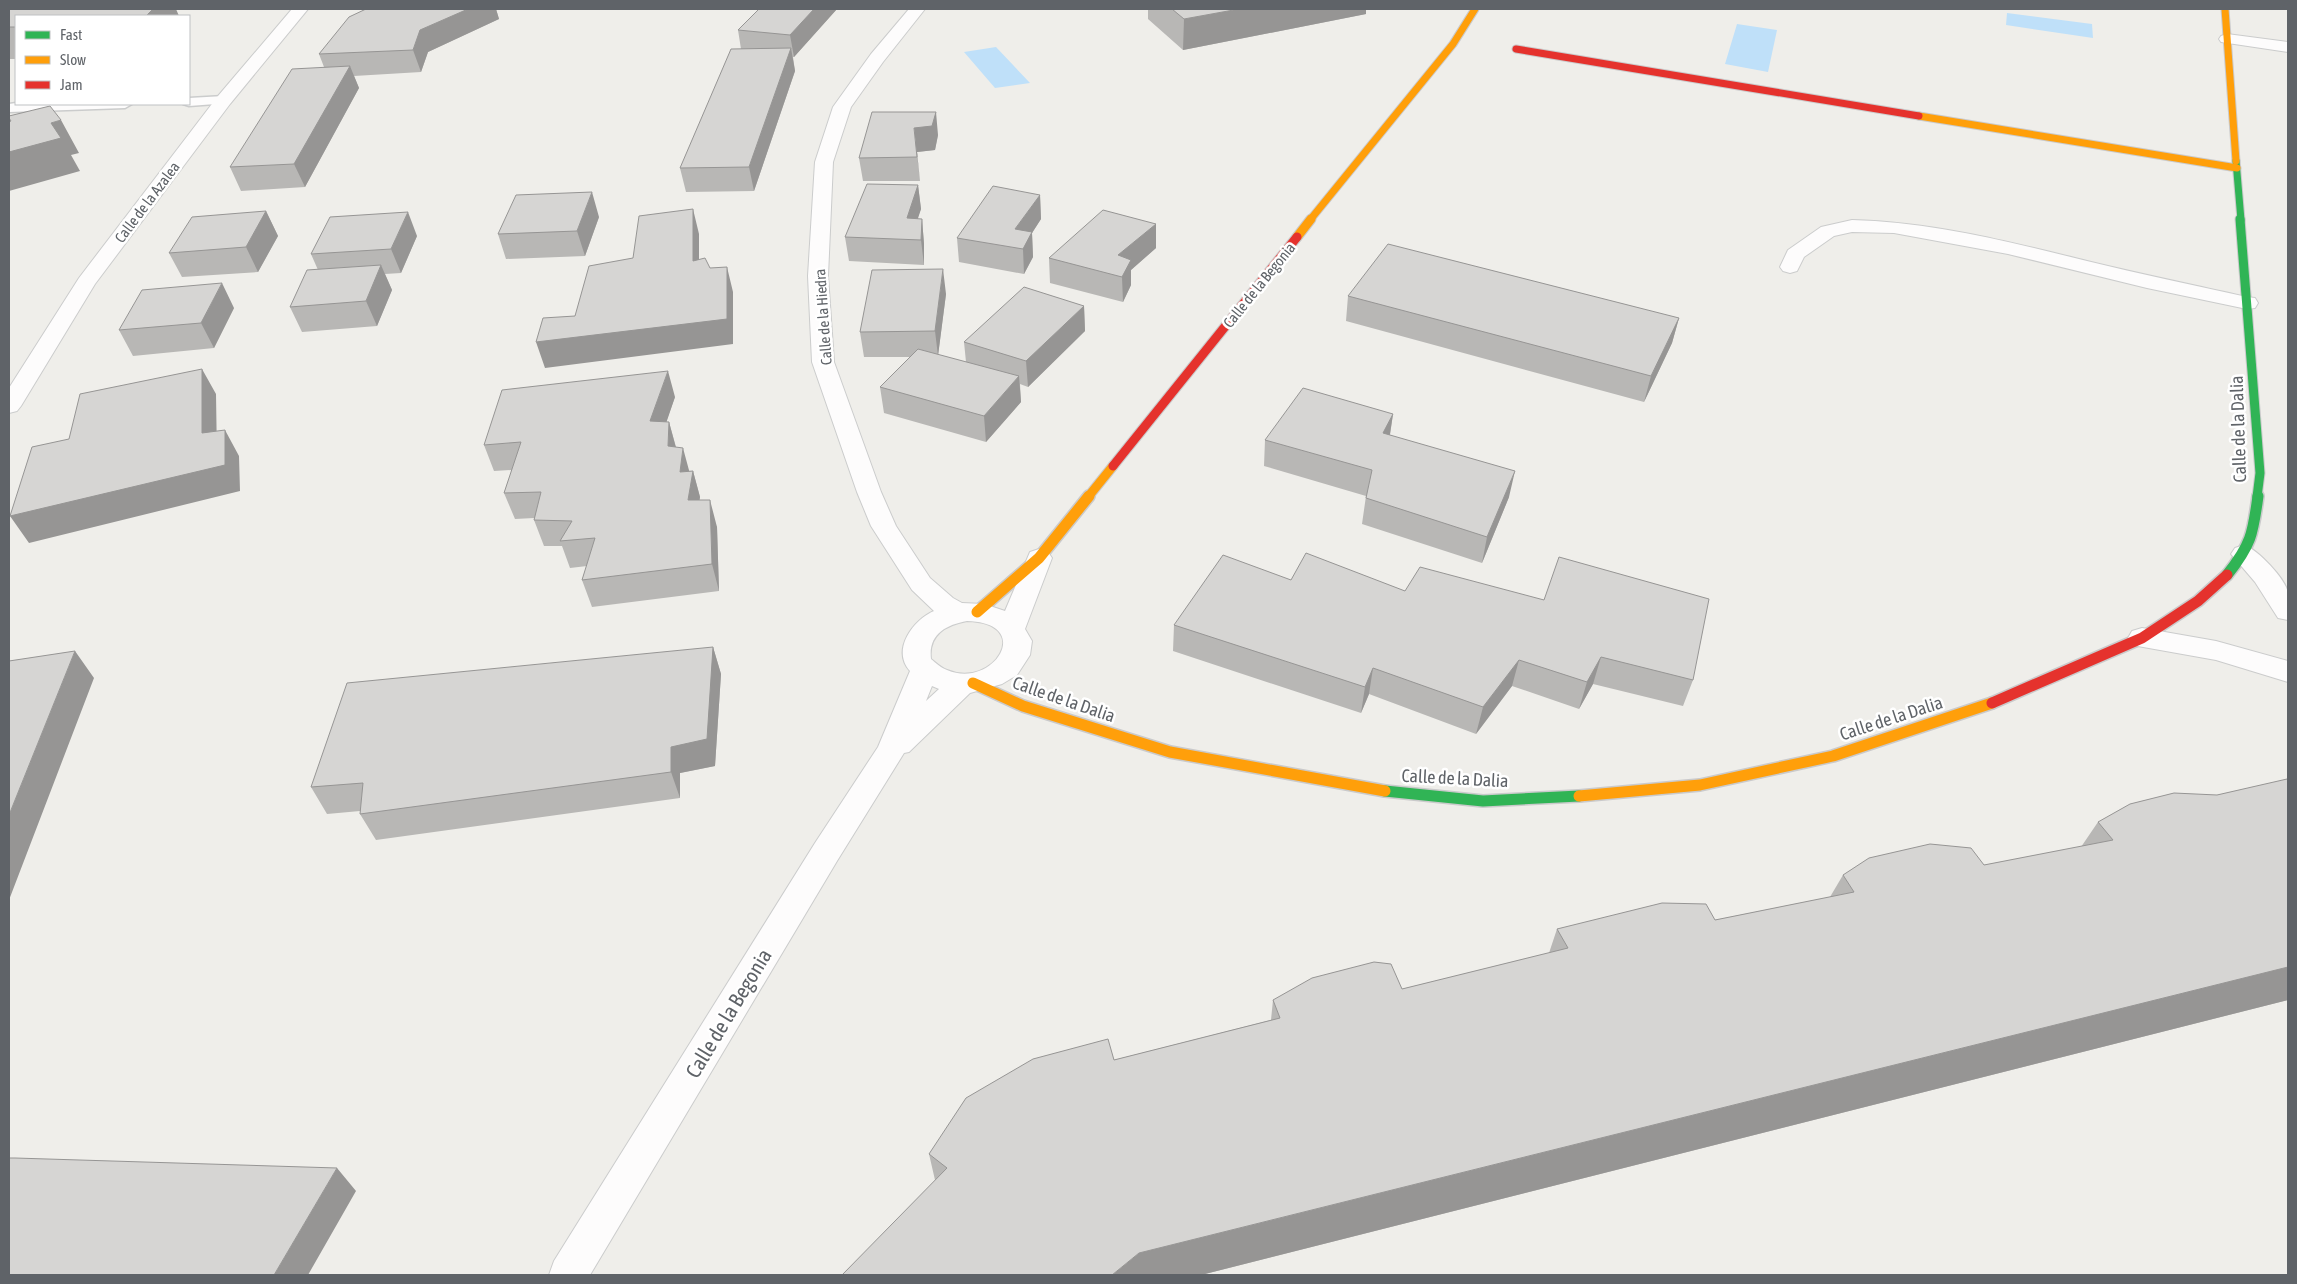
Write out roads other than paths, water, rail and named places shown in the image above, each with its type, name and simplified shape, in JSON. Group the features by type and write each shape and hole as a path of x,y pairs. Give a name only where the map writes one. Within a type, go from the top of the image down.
{"street":[{"name":"Calle de la Azalea","path":"9,406 86,282 224,100 300,9"},
{"name":"Calle de la Hiedra","path":"916,9 877,58 842,107 824,162 818,276 823,362 869,492 884,526 921,584 944,605 967,613"},
{"name":"Calle de la Begonia","path":"967,613 1039,558 1453,44 1475,9"},
{"name":"Calle de la Dalia","path":"967,684 1060,719 1170,752 1370,790 1483,801 1604,795 1700,785 1833,756 1998,701 2142,638 2198,601 2224,577 2244,554 2254,529 2260,473 2225,9"},
{"path":"2227,39 2288,47"},
{"path":"1516,48 2236,168"},
{"path":"1790,267 1795,254 1828,231 1852,226 1894,227 2008,248 2147,282 2247,303"},
{"path":"2244,554 2264,576 2288,611"},
{"name":"Calle de la Begonia","path":"1012,628 1039,558"},
{"path":"967,613 993,616 1004,621 1012,628 1017,637 1018,647 1015,657 999,674 967,684 943,682 924,670 918,663 916,645 920,636 936,622 967,613"},
{"path":"2142,638 2199,646 2251,658 2288,672"},
{"name":"Calle de la Begonia","path":"568,1275 826,852 892,751 924,670"},
{"name":"Calle de la Begonia","path":"892,751 967,684"}],"lane":[{"path":"190,102 224,100"},
{"path":"9,108 96,105"}],"water":[{"path":"2007,13 2092,24 2093,38 2006,25"},
{"path":"1737,24 1777,30 1768,72 1725,64"},
{"path":"996,47 1030,83 995,88 964,52"}]}
